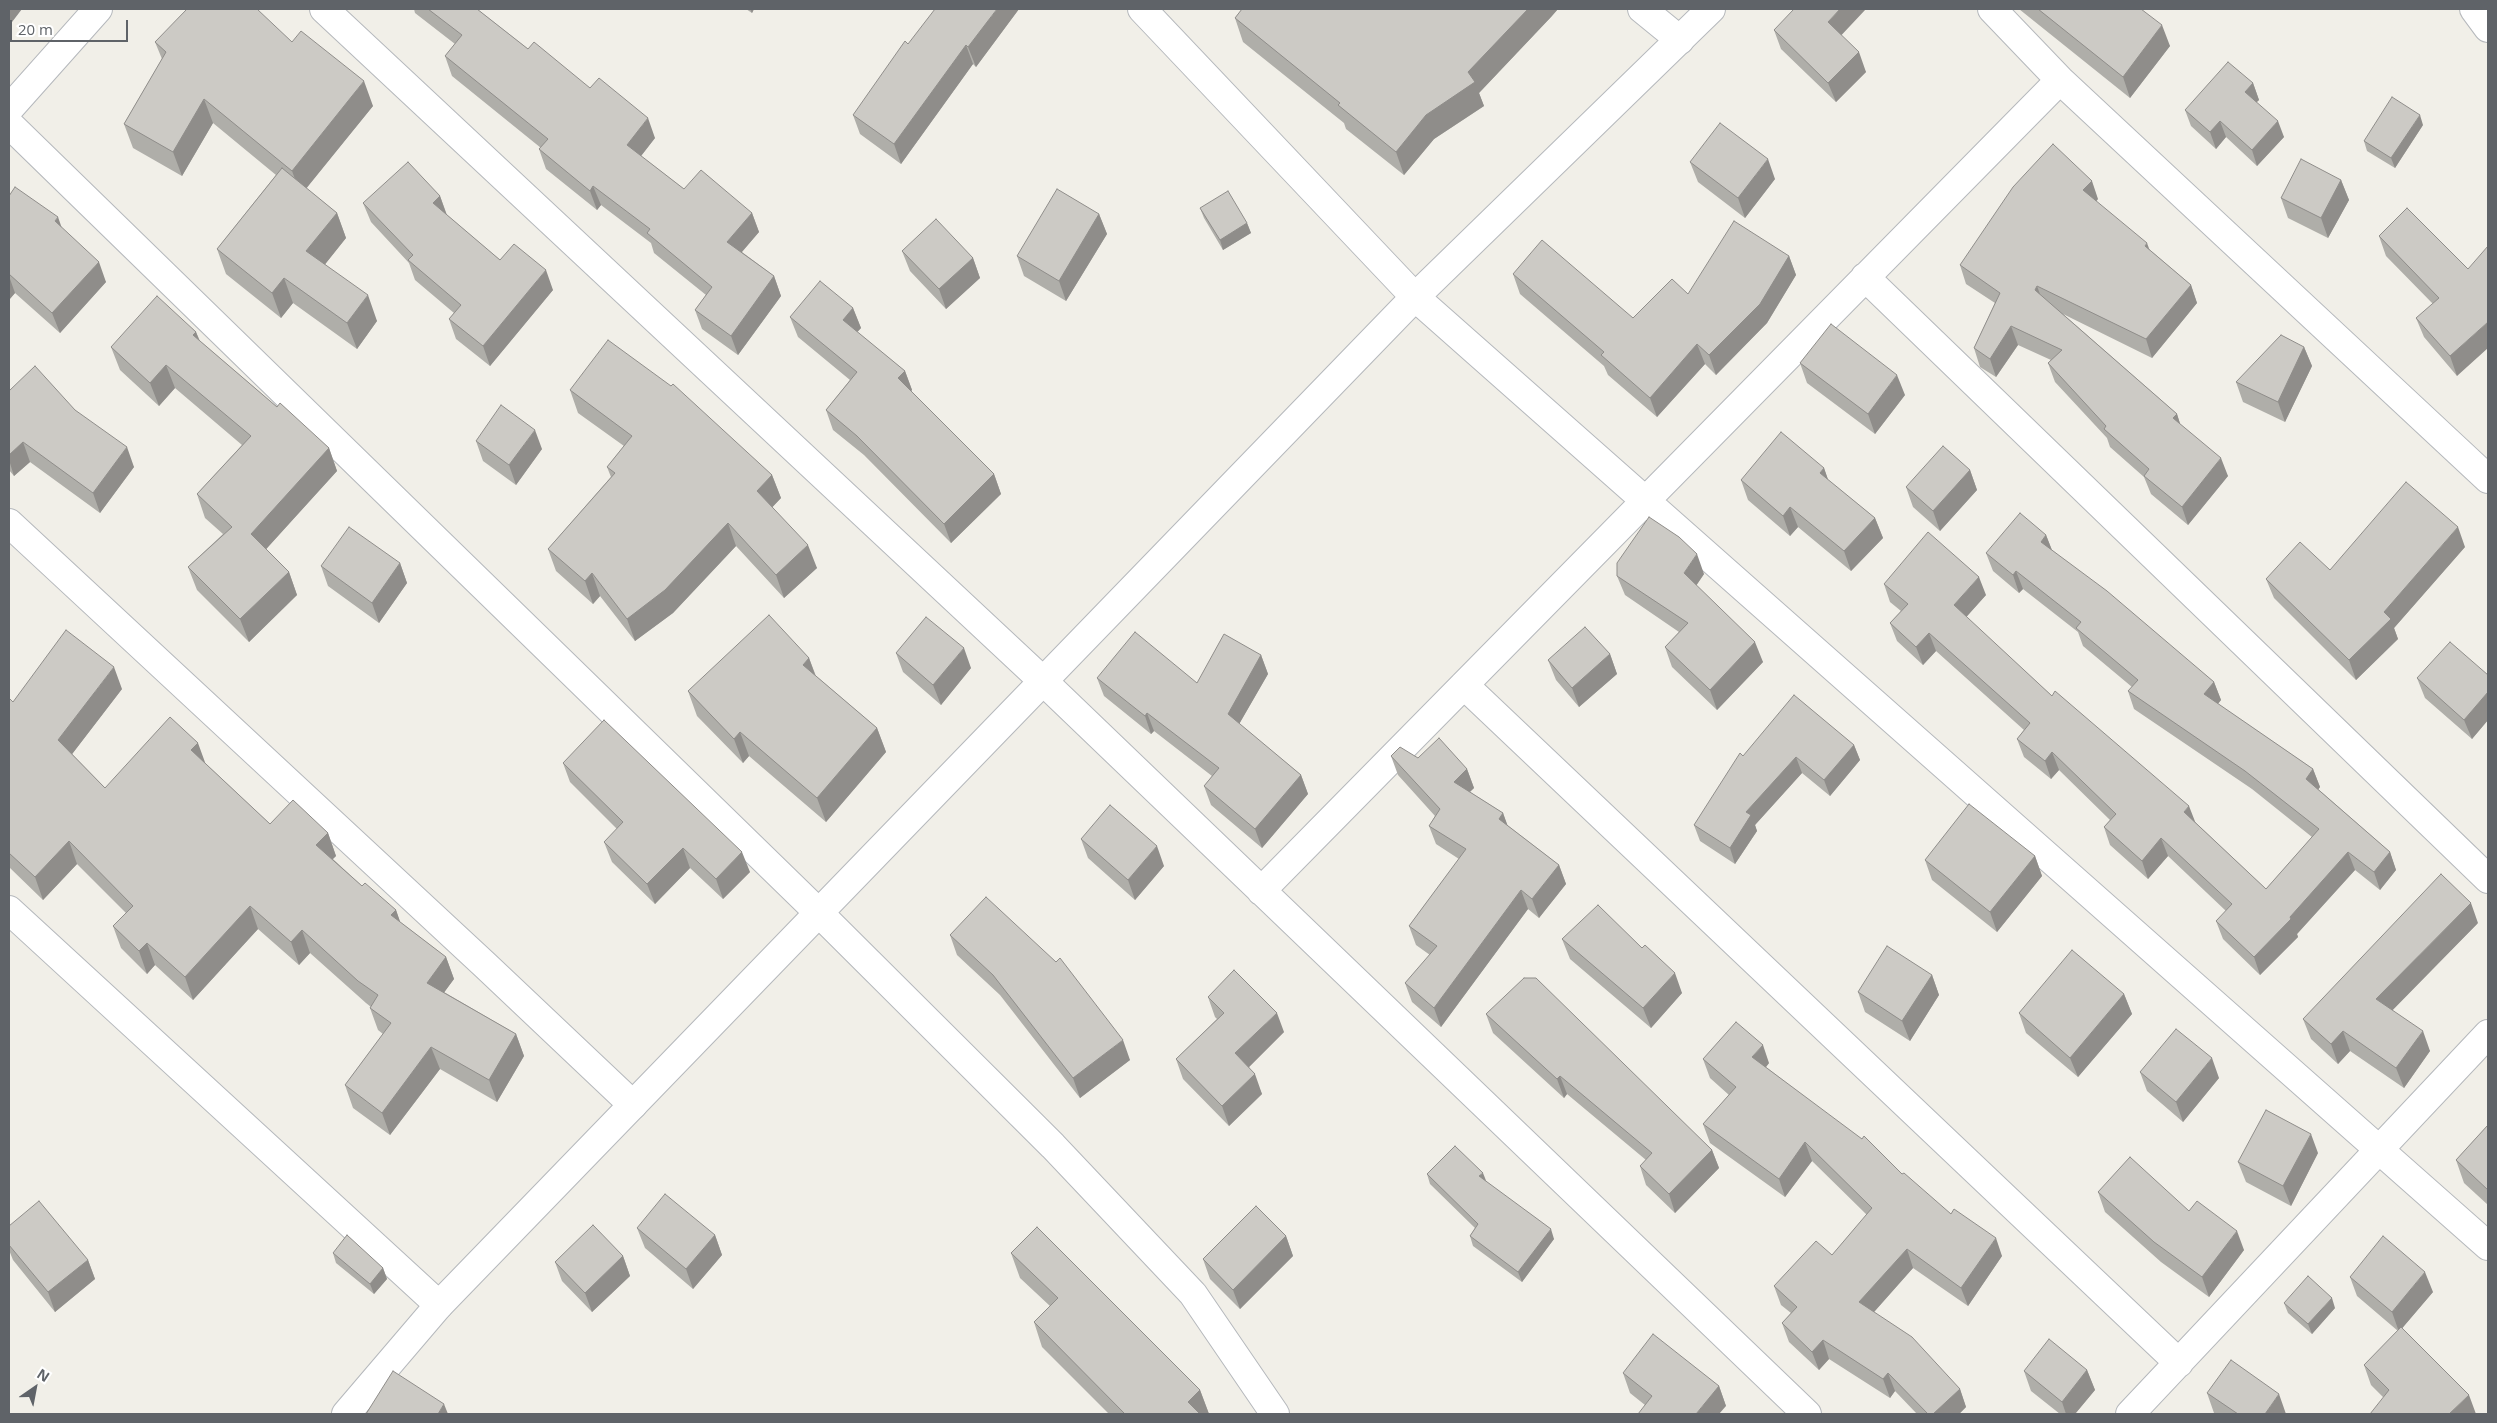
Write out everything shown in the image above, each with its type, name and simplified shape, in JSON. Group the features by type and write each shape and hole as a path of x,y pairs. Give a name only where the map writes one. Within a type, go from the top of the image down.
{"street":[{"path":"9,109 98,9"},
{"path":"324,9 1043,681 1807,1414"},
{"path":"1142,9 1415,297 2488,1246"},
{"path":"1642,9 1680,40"},
{"path":"346,1414 440,1305 1415,297 1711,9"},
{"path":"1992,9 2060,80 2488,478"},
{"path":"2474,9 2488,28"},
{"path":"1261,891 2060,80"},
{"path":"9,124 819,913 1053,1146 1193,1294 1275,1414"},
{"path":"1865,277 2488,879"},
{"path":"11,529 632,1105"},
{"path":"1464,685 2179,1363"},
{"path":"9,910 440,1305"},
{"path":"2130,1414 2488,1034"}],"building":[{"path":"187,9 257,9 292,42 301,31 364,81 292,171 204,99 173,152 124,124 166,52 155,42"},
{"path":"428,9 477,9 528,49 534,42 590,88 599,78 648,118 627,145 684,189 701,170 752,213 727,242 774,276 731,336 695,310 712,287 647,233 650,229 593,186 590,191 539,149 548,139 445,56 462,35"},
{"path":"935,9 997,9 968,47 966,45 894,144 853,115 905,41 908,44"},
{"path":"1242,9 1528,9 1468,72 1475,82 1426,115 1396,152 1338,105 1340,103 1235,18"},
{"path":"1794,9 1840,9 1828,22 1859,52 1828,83 1774,30"},
{"path":"2038,9 2141,9 2162,25 2123,77"},
{"path":"2228,62 2253,83 2245,92 2278,121 2252,150 2220,121 2210,132 2185,110"},
{"path":"2392,97 2420,115 2391,158 2364,141"},
{"path":"1720,123 1768,159 1738,198 1690,162"},
{"path":"2053,144 2092,181 2083,190 2147,243 2145,246 2191,285 2146,339 2037,286 2035,290 2177,414 2173,418 2221,458 2182,507 2144,476 2149,469 2104,429 2106,426 2048,363 2062,350 2011,326 1990,359 1974,348 2000,293 1960,265 2013,187"},
{"path":"2301,159 2341,180 2321,218 2281,198"},
{"path":"408,162 440,196 433,203 500,260 514,244 546,270 483,346 449,319 461,305 408,260 413,255 363,203"},
{"path":"282,168 337,213 306,251 368,295 347,323 284,278 272,293 217,249"},
{"path":"15,187 58,217 55,221 99,262 52,313 9,274 9,196"},
{"path":"1057,189 1099,214 1059,281 1017,256"},
{"path":"1228,191 1247,223 1220,240 1200,208"},
{"path":"2407,208 2468,269 2488,246 2488,322 2450,356 2416,318 2439,298 2379,236"},
{"path":"936,219 973,258 939,289 902,251"},
{"path":"1734,221 1789,256 1760,304 1709,355 1697,344 1650,398 1601,355 1604,352 1513,274 1542,240 1633,318 1672,279 1688,294"},
{"path":"820,281 853,308 843,320 905,371 898,378 994,474 944,524 857,436 826,410 857,372 790,317"},
{"path":"157,296 196,332 193,335 277,407 280,403 329,448 251,534 289,572 240,619 188,567 232,527 197,494 251,436 166,365 150,383 111,347"},
{"path":"1831,324 1897,375 1868,414 1800,363"},
{"path":"2281,335 2304,347 2278,402 2236,382"},
{"path":"608,340 671,386 673,384 772,475 757,491 808,545 776,575 728,523 665,590 627,619 592,573 585,581 548,549 615,473 607,467 632,436 570,390"},
{"path":"35,366 75,410 127,447 93,493 23,442 9,455 9,391"},
{"path":"501,405 535,430 509,465 476,441"},
{"path":"1781,432 1824,468 1820,473 1875,518 1844,551 1790,507 1783,516 1741,480"},
{"path":"1943,446 1970,470 1933,511 1906,487"},
{"path":"2406,482 2458,527 2384,612 2391,619 2349,660 2266,579 2300,542 2330,570"},
{"path":"2020,513 2046,535 2041,542 2107,591 2214,682 2204,694 2313,769 2306,779 2390,852 2374,872 2348,852 2290,917 2291,919 2254,957 2216,921 2232,904 2161,838 2142,861 2104,827 2116,814 2052,752 2045,761 2017,739 2030,723 1929,633 1916,647 1890,623 1908,604 1884,584 1928,532 1979,577 1954,605 2052,696 2055,691 2189,806 2184,812 2266,889 2319,829 2245,771 2128,691 2138,680 2076,628 2081,622 2016,571 2013,575 1986,553"},
{"path":"1649,517 1679,537 1697,554 1684,573 1755,642 1710,690 1665,647 1688,623 1617,576 1617,563"},
{"path":"349,527 400,563 372,603 321,566"},
{"path":"769,615 809,658 803,665 877,728 817,798 740,732 734,739 688,691"},
{"path":"926,617 964,648 933,685 896,653"},
{"path":"1585,627 1610,654 1572,688 1548,660"},
{"path":"66,630 114,667 58,740 105,788 170,717 198,743 191,750 270,824 293,800 328,833 316,845 362,886 365,883 396,910 391,915 446,957 427,983 516,1034 489,1080 431,1047 382,1113 345,1085 391,1023 370,1008 378,995 358,981 302,930 291,942 250,906 185,977 147,943 139,951 113,926 133,906 69,841 35,877 9,853 9,698 13,702"},
{"path":"1135,632 1197,683 1224,634 1261,655 1228,714 1301,775 1255,829 1204,786 1219,768 1147,713 1145,716 1097,678"},
{"path":"2450,642 2488,675 2488,692 2464,720 2417,678"},
{"path":"1794,695 1854,745 1824,780 1796,757 1746,812 1751,815 1730,848 1694,825 1740,753 1743,756"},
{"path":"604,720 742,852 716,879 683,848 647,884 604,842 623,822 563,763"},
{"path":"1439,738 1467,769 1454,782 1503,813 1499,819 1559,865 1532,899 1521,890 1434,1008 1405,983 1437,946 1409,926 1466,849 1429,826 1440,809 1391,756 1400,747 1418,758"},
{"path":"1969,804 2035,856 1990,912 1925,860"},
{"path":"1110,805 1157,846 1128,880 1081,839"},
{"path":"2441,874 2471,903 2376,999 2423,1031 2396,1068 2343,1031 2331,1044 2303,1019"},
{"path":"986,897 1056,962 1060,958 1123,1040 1073,1078 993,975 950,935"},
{"path":"1598,905 1642,948 1645,945 1675,973 1643,1008 1562,939"},
{"path":"1887,946 1932,975 1902,1021 1858,992"},
{"path":"2072,950 2124,994 2070,1058 2019,1013"},
{"path":"1234,970 1277,1013 1235,1053 1255,1074 1222,1106 1176,1059 1224,1013 1208,997"},
{"path":"1524,978 1536,978 1712,1150 1669,1194 1640,1166 1652,1153 1560,1076 1557,1079 1486,1014"},
{"path":"1736,1022 1763,1045 1752,1057 1862,1139 1864,1136 1902,1174 1904,1173 1951,1214 1954,1209 1996,1238 1961,1288 1907,1249 1859,1302 1912,1337 1960,1389 1933,1414 1928,1414 1888,1373 1883,1379 1823,1340 1812,1352 1782,1323 1797,1307 1774,1286 1816,1241 1832,1255 1872,1208 1805,1142 1779,1179 1703,1124 1736,1087 1703,1059"},
{"path":"2176,1029 2212,1058 2176,1102 2140,1072"},
{"path":"2266,1110 2311,1134 2283,1186 2238,1162"},
{"path":"2488,1125 2488,1190 2456,1160"},
{"path":"1455,1146 1483,1173 1479,1176 1551,1229 1518,1272 1470,1236 1478,1224 1427,1174"},
{"path":"2130,1157 2189,1211 2197,1201 2237,1231 2202,1277 2154,1242 2098,1192"},
{"path":"665,1194 715,1235 686,1269 637,1228"},
{"path":"39,1201 88,1260 48,1292 9,1245 9,1226"},
{"path":"1256,1206 1286,1236 1233,1290 1203,1259"},
{"path":"593,1225 623,1256 585,1293 555,1262"},
{"path":"1037,1227 1200,1390 1188,1402 1200,1414 1125,1414 1034,1322 1058,1298 1011,1253"},
{"path":"347,1235 383,1268 370,1284 333,1253"},
{"path":"2383,1236 2425,1272 2392,1312 2350,1277"},
{"path":"2308,1276 2332,1298 2308,1324 2284,1303"},
{"path":"2401,1327 2469,1395 2449,1414 2370,1414 2389,1390 2364,1365"},
{"path":"1653,1334 1719,1386 1696,1414 1638,1414 1652,1396 1623,1373"},
{"path":"2049,1339 2087,1370 2062,1402 2024,1371"},
{"path":"2231,1360 2279,1394 2265,1414 2238,1414 2207,1393"},
{"path":"393,1371 444,1404 438,1414 366,1414"}]}
